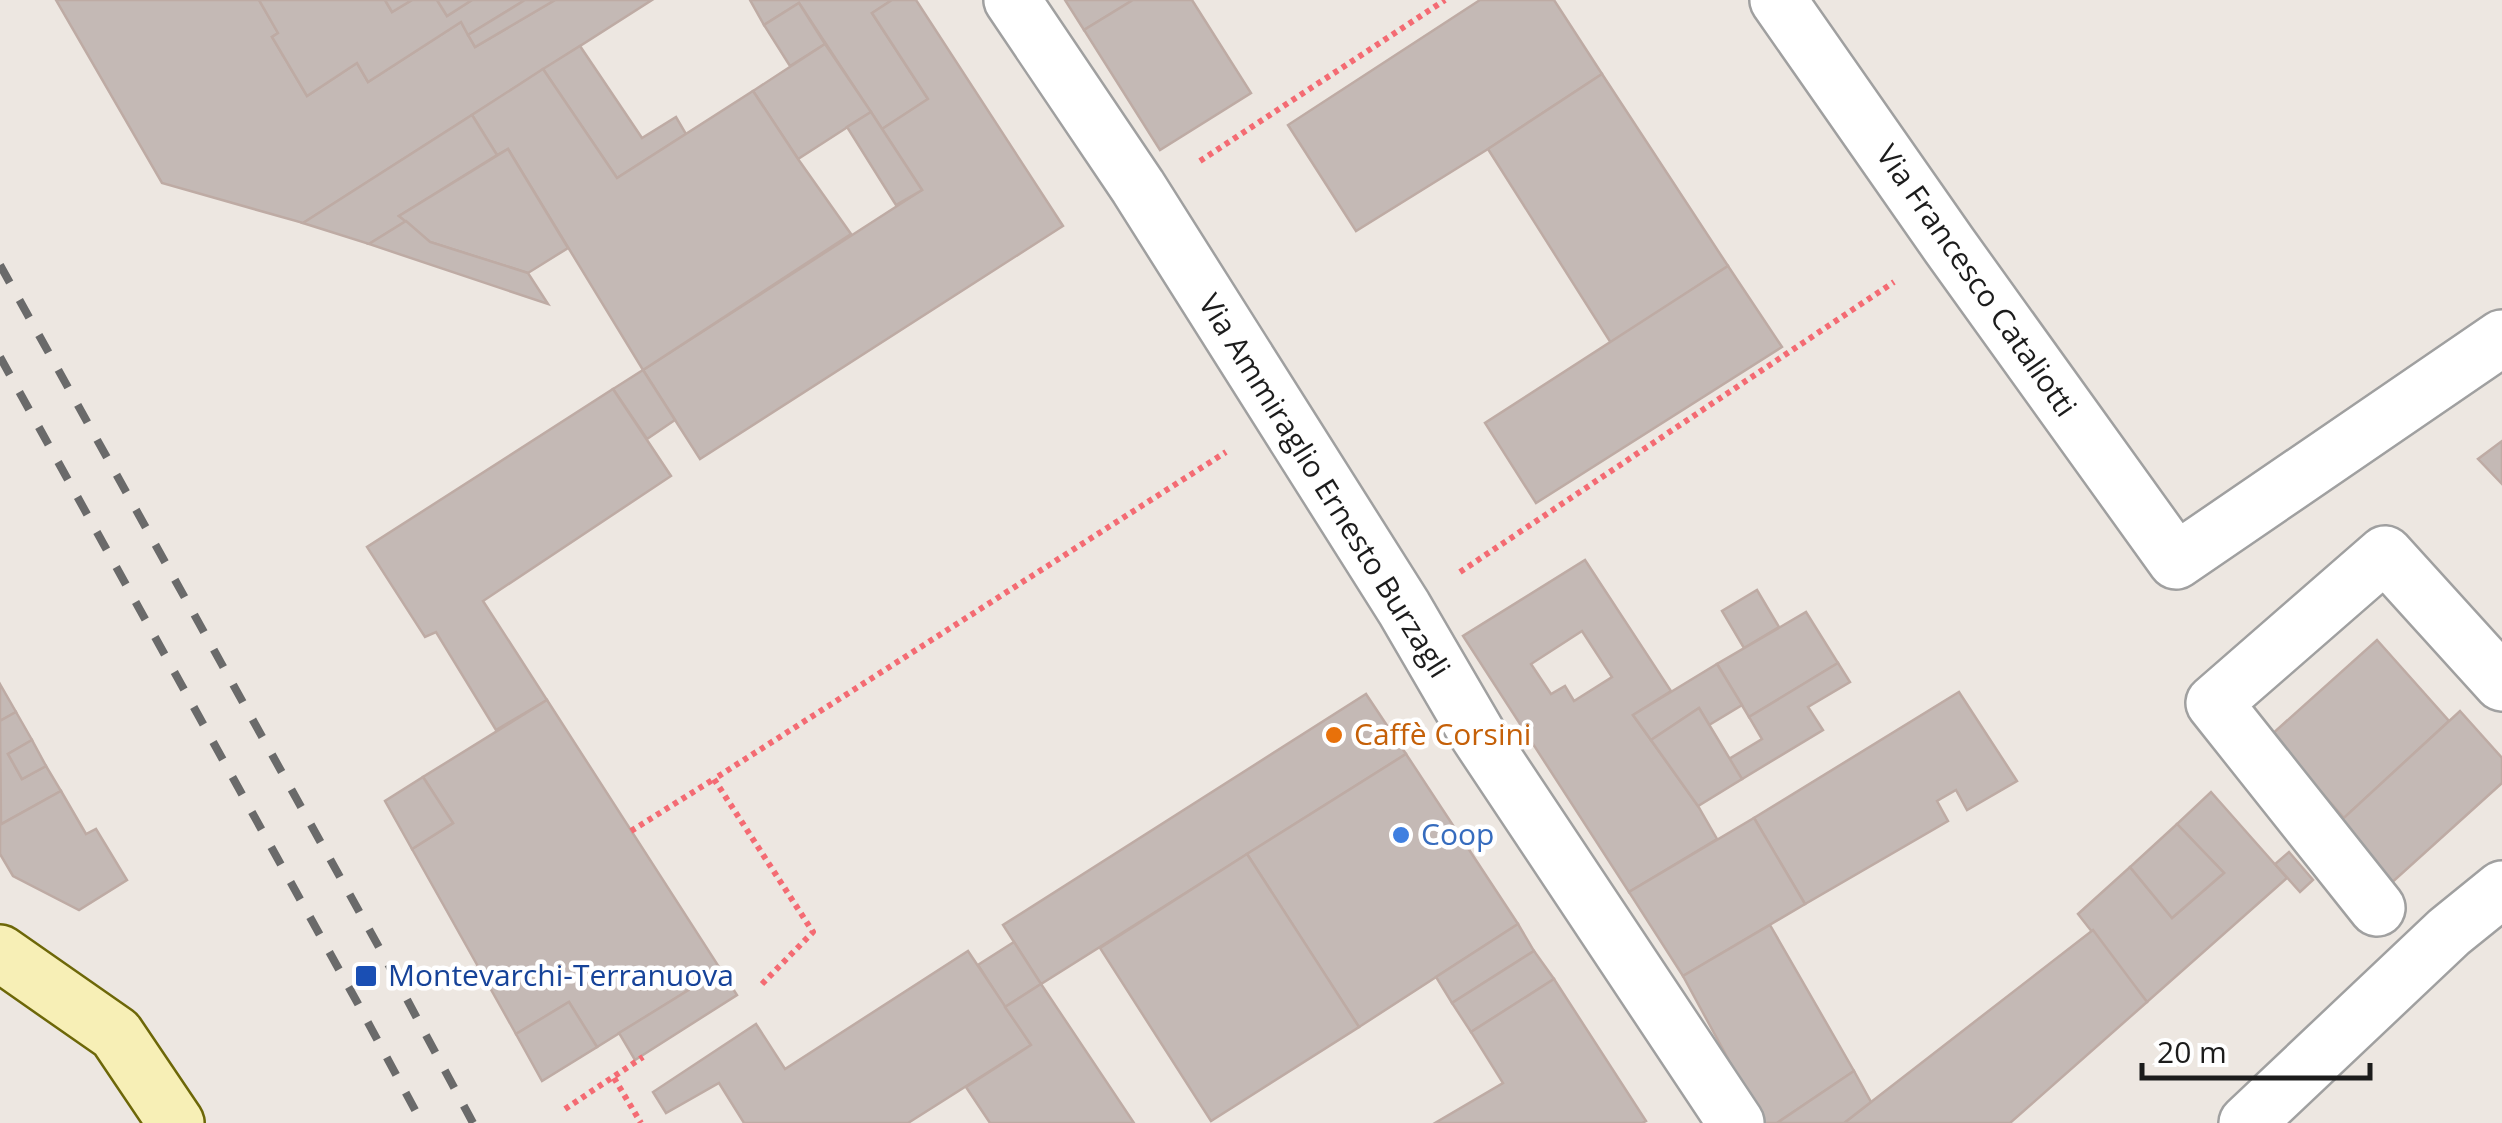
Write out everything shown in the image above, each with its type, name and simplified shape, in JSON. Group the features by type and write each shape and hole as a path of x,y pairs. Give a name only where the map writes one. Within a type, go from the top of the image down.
{"street":[{"name":"Via Ammiraglio Ernesto Burzagli","path":"1012,0 1138,187 1404,608 1478,735 1736,1123"},
{"name":"Via Francesco Cataliotti","path":"1778,0 2176,561 2502,338"},
{"path":"2377,908 2214,703 2384,554 2502,684"},
{"path":"2247,1123 2449,932 2502,888"},
{"path":"0,952 116,1034 176,1123"}],"path":[{"path":"1196,164 1445,0"},
{"path":"1404,608 1949,245"},
{"path":"632,832 1282,417"},
{"path":"714,780 813,932 762,984"},
{"path":"565,1109 644,1057"},
{"path":"614,1078 641,1123"}],"building":[{"path":"56,0 259,0 278,33 272,37 307,96 357,63 368,82 461,22 475,47 555,0 652,0 303,223 162,183"},
{"path":"259,0 385,0 392,12 412,0 437,0 447,16 472,0 525,0 468,35 461,22 368,82 357,63 307,96 272,37 278,33"},
{"path":"385,0 412,0 392,12"},
{"path":"437,0 472,0 447,16"},
{"path":"525,0 555,0 475,47 468,35"},
{"path":"750,0 892,0 872,13 928,99 882,129 799,3 764,25"},
{"path":"892,0 916,0 1063,226 700,459 643,370 922,190 882,129 928,99 872,13"},
{"path":"1065,0 1133,0 1084,30"},
{"path":"1133,0 1192,0 1251,93 1160,150 1084,30"},
{"path":"1480,0 1554,0 1602,74 1356,231 1288,125"},
{"path":"799,3 825,44 790,66 764,25"},
{"path":"825,44 871,112 798,159 753,91"},
{"path":"580,46 642,138 676,117 686,134 617,178 543,69"},
{"path":"543,69 617,178 753,91 851,234 643,370 508,149 497,155 472,115"},
{"path":"1602,74 1728,266 1611,343 1488,149"},
{"path":"871,112 922,190 896,205 847,127"},
{"path":"472,115 497,155 399,216 406,221 369,244 303,223"},
{"path":"508,149 568,248 528,273 430,242 399,216"},
{"path":"406,221 430,242 528,273 548,304 369,244"},
{"path":"1728,266 1782,347 1536,503 1485,423"},
{"path":"643,370 675,420 647,439 613,389"},
{"path":"613,389 671,476 483,601 547,700 496,730 436,632 425,637 367,547"},
{"path":"2502,441 2502,484 2478,459"},
{"path":"1585,560 1671,691 1633,715 1717,839 1629,892 1463,636","holes":["1582,631 1612,677 1574,701 1565,686 1551,694 1531,664"]},
{"path":"1757,590 1779,627 1744,648 1722,611"},
{"path":"1806,612 1838,663 1749,717 1717,664"},
{"path":"2377,640 2449,721 2344,818 2271,735"},
{"path":"1838,663 1850,682 1808,707 1823,730 1742,779 1729,759 1762,739 1749,717"},
{"path":"1717,664 1742,705 1709,725 1699,708 1651,740 1633,715"},
{"path":"0,684 16,712 0,721"},
{"path":"1959,692 2017,781 1967,810 1956,790 1937,801 1948,821 1805,904 1754,818"},
{"path":"1366,694 1406,754 1041,984 1003,925"},
{"name":"Montevarchi-Terranuova","path":"547,700 721,970 597,1047 569,1002 516,1034 412,849 453,823 423,777"},
{"path":"1699,708 1742,779 1698,806 1651,740"},
{"path":"2460,711 2502,758 2502,783 2388,886 2335,826"},
{"path":"16,712 32,740 8,754 22,779 46,766 61,791 1,824 0,721"},
{"path":"32,740 46,766 22,779 8,754"},
{"path":"1406,754 1518,924 1359,1027 1247,854"},
{"path":"423,777 453,823 412,849 385,801"},
{"path":"61,791 86,834 96,829 127,880 79,910 13,876 0,854 0,825"},
{"path":"2211,792 2287,878 2147,1002 2078,914 2130,867 2172,918 2224,873 2177,824"},
{"path":"1754,818 1805,904 1683,976 1629,892"},
{"path":"2177,824 2224,873 2172,918 2130,867"},
{"path":"2289,852 2313,880 2300,892 2275,864"},
{"path":"1247,854 1359,1027 1211,1121 1100,948"},
{"path":"1518,924 1534,951 1452,1003 1436,977"},
{"path":"1770,925 1854,1071 1777,1123 1763,1123 1683,976"},
{"path":"2093,930 2147,1002 2010,1123 1844,1123"},
{"path":"1014,942 1041,984 1005,1007 978,965"},
{"path":"968,951 1031,1045 908,1123 744,1123 719,1083 666,1113 653,1092 756,1024 785,1069"},
{"path":"1534,951 1554,979 1471,1032 1452,1003"},
{"path":"721,970 737,995 635,1060 619,1033"},
{"path":"1554,979 1646,1121 1435,1123 1503,1083 1471,1032"},
{"path":"1041,984 1134,1123 990,1123 966,1087 1031,1045 1005,1007"},
{"path":"569,1002 597,1047 542,1081 516,1034"},
{"path":"1854,1071 1871,1102 1844,1123 1777,1123"}],"railway":[{"path":"0,265 473,1123"},
{"path":"0,357 422,1123"}],"place":[{"name":"Caffè Corsini","path":"1334,735"},
{"name":"Coop","path":"1401,835"},
{"name":"Montevarchi-Terranuova","path":"366,976"}]}
